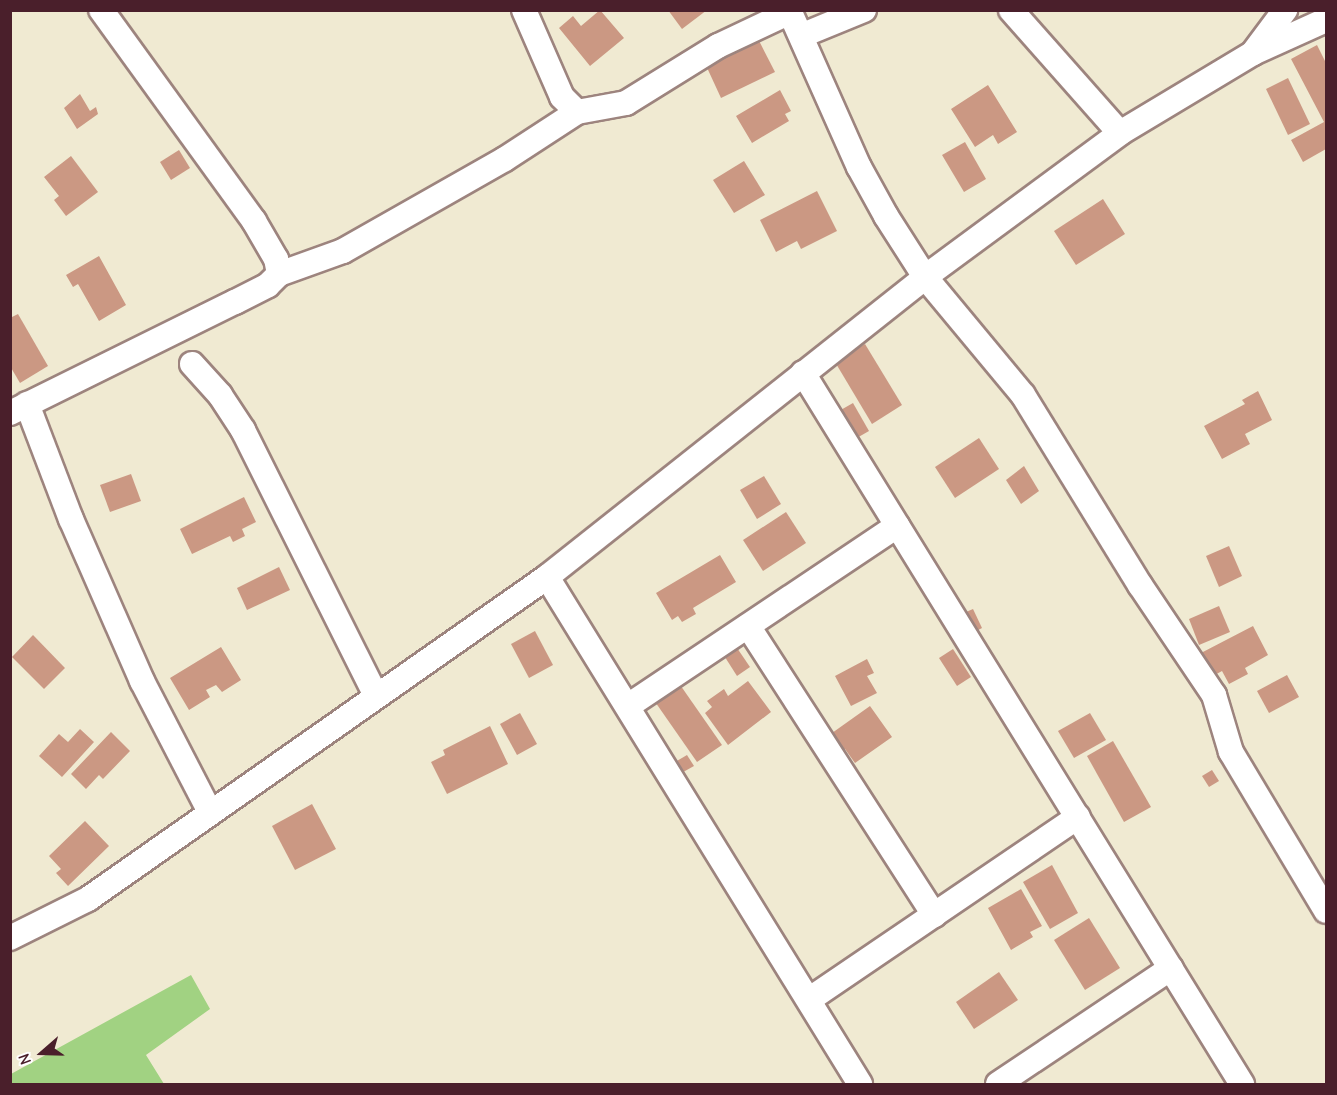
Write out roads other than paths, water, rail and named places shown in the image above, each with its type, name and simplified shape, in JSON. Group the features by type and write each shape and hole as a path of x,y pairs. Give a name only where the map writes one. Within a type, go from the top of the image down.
{"street":[{"path":"101,10 254,221 276,259 279,274"},
{"path":"524,10 562,97 577,112"},
{"path":"803,35 864,10"},
{"path":"1011,10 1120,133"},
{"path":"1253,53 1285,10"},
{"path":"210,812 142,681 71,519 19,408 235,303 268,285 279,274 343,251 505,159 577,112 626,102 717,46 789,11 803,35 859,167 925,277 1023,395 1140,585 1214,695 1231,752 1326,911"},
{"path":"10,938 88,899 547,577 925,277 1120,133 1253,53 1326,20"},
{"path":"192,364 220,394 243,430 376,696"},
{"path":"803,374 1242,1084"},
{"path":"628,706 897,526"},
{"path":"547,577 810,999 860,1084"},
{"path":"748,626 934,915"},
{"path":"810,999 1078,817"},
{"path":"998,1084 1171,968"}]}
